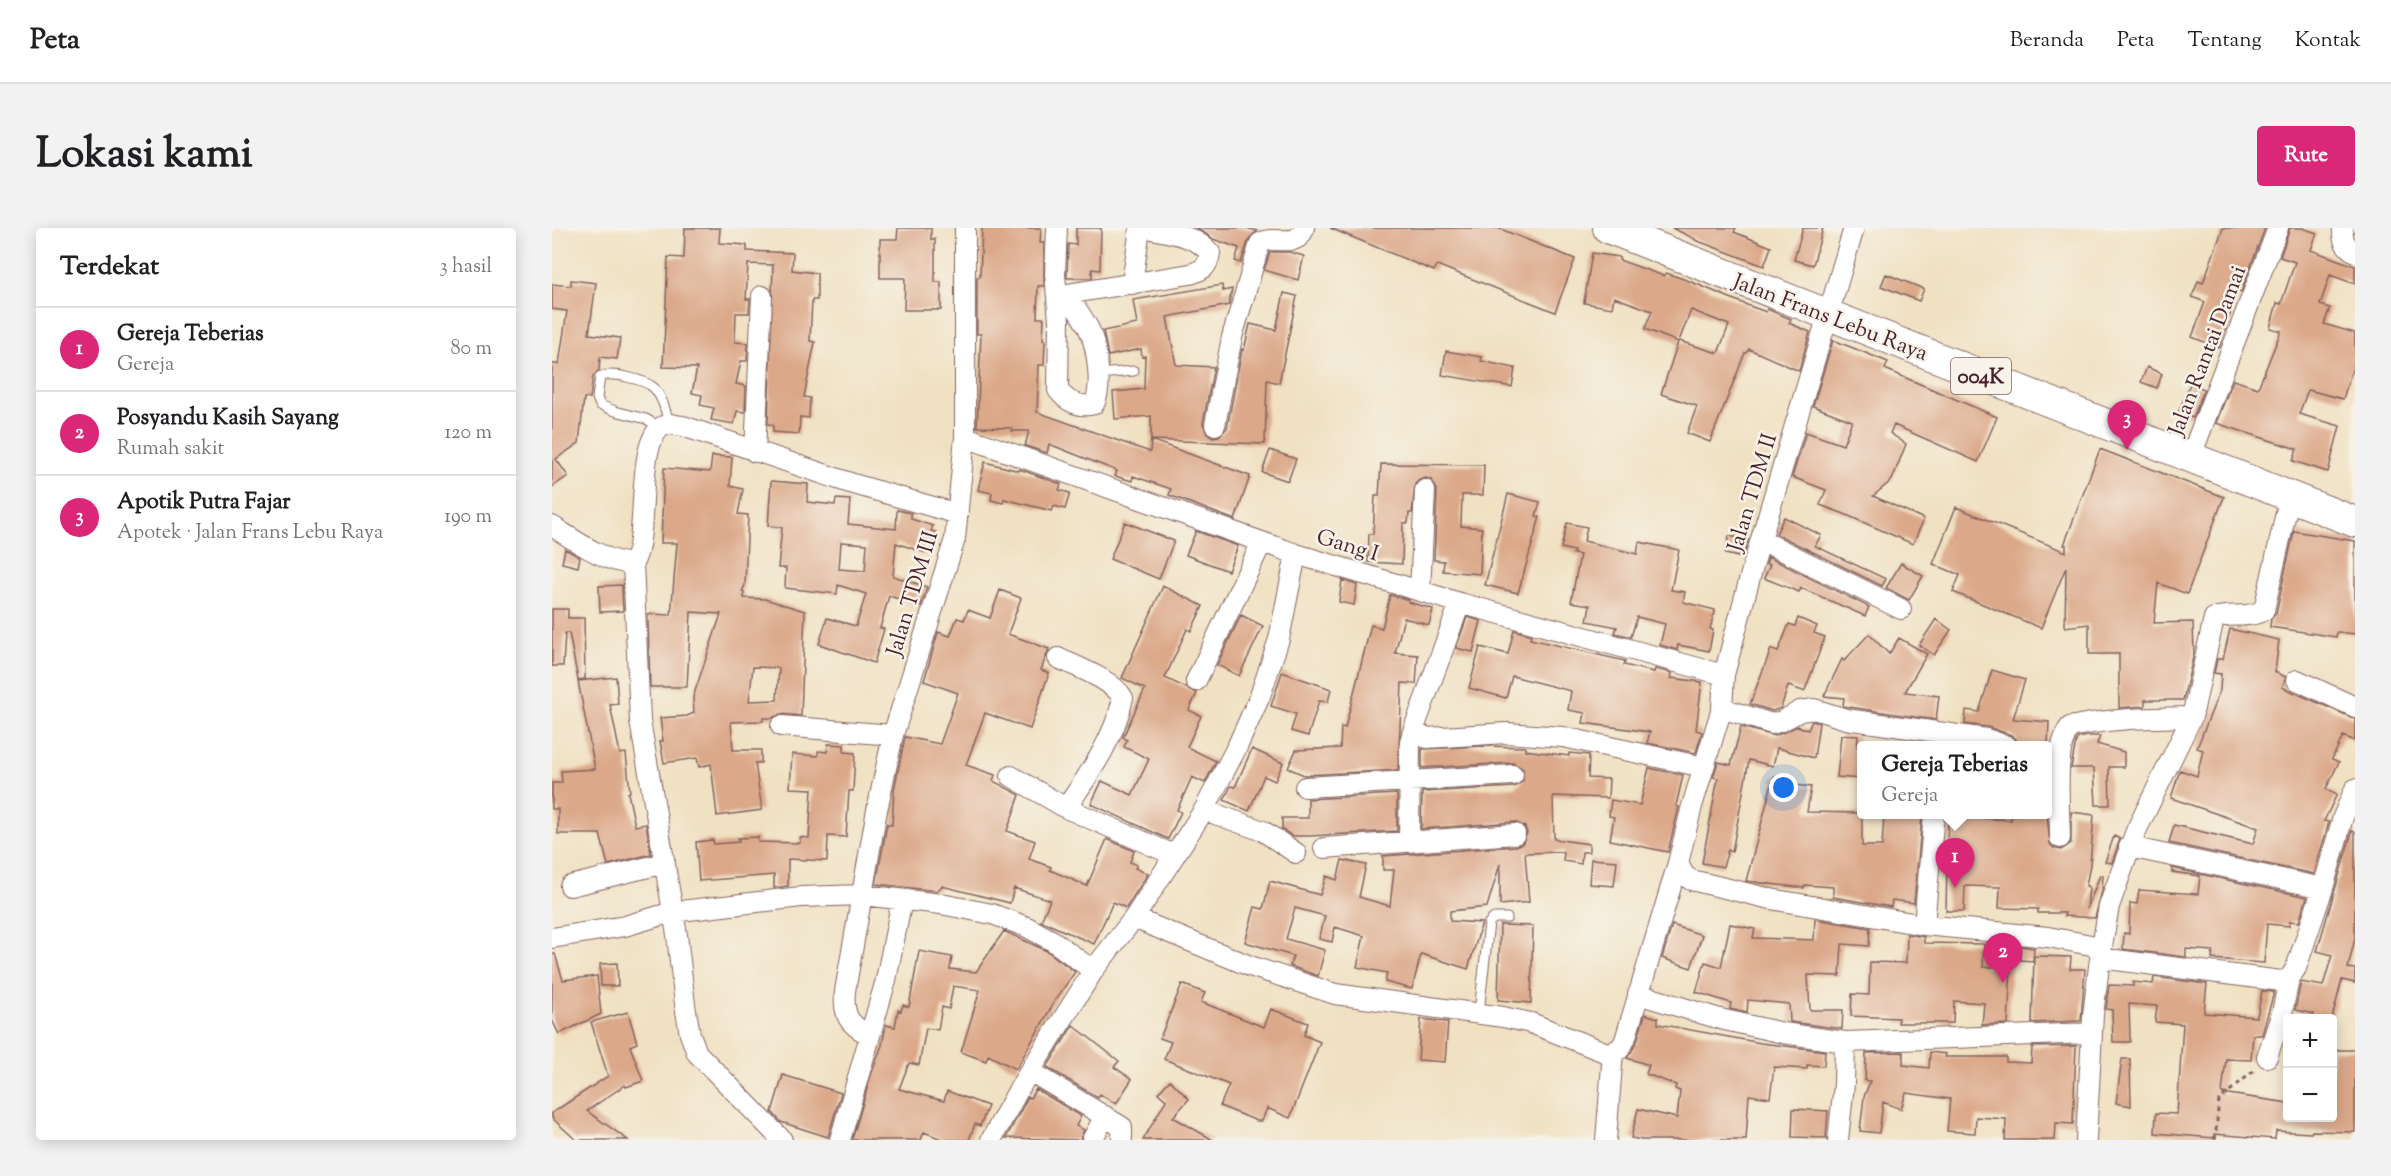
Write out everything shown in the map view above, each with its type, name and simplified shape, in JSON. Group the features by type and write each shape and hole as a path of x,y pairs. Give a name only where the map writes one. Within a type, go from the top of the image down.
{"main road":[{"name":"Jalan Frans Lebu Raya","path":"1608,228 1648,239 2005,385 2355,522"}],"street":[{"name":"Jalan TDM III","path":"870,1035 850,1021 844,1006 844,991 893,735 949,561 958,514 965,437 965,228"},
{"path":"1057,228 1062,295 1059,321 1058,390 1067,400 1076,404 1095,404 1098,374 1090,333 1062,295"},
{"path":"1132,284 1140,228"},
{"path":"1062,295 1190,274 1203,270 1209,263 1210,253 1203,244 1147,228"},
{"path":"1215,425 1232,337 1260,243 1265,240 1298,239 1304,228"},
{"name":"Jalan TDM II","path":"1613,1052 1620,1049 1625,1040 1678,863 1684,833 1722,708 1724,680 1761,540 1854,228"},
{"name":"Jalan Rantai Damai","path":"2191,456 2278,228"},
{"path":"2355,231 2345,228 2344,242 2348,249 2355,252"},
{"path":"755,452 762,296"},
{"path":"782,1140 697,1053 690,1035 684,1005 677,935 640,721 633,563 638,554 641,533 645,464 652,440 665,426 683,426 850,483 958,514"},
{"name":"Gang I","path":"965,437 1296,554 1724,680"},
{"path":"1420,591 1425,490"},
{"path":"2086,1140 2092,1033 2101,952 2109,906 2129,847 2192,717 2214,618 2257,614 2264,610 2290,495"},
{"path":"553,532 612,560 624,564 633,563"},
{"path":"1761,540 1901,609"},
{"path":"1196,681 1262,542"},
{"path":"991,1140 1030,1071 1095,968 1134,918 1204,810 1260,696 1279,639 1296,554"},
{"path":"1409,842 1410,742 1460,603"},
{"path":"1058,658 1111,685 1120,692 1123,698 1112,732 1099,759 1065,808"},
{"path":"2297,680 2355,707"},
{"path":"1722,708 1772,724 1800,711 1814,710 1940,739 1992,741"},
{"path":"2060,838 2054,759 2070,727 2090,722 2136,718 2192,717"},
{"path":"781,726 893,735"},
{"path":"1413,731 1427,738 1506,733 1563,737 1704,767"},
{"path":"1305,787 1513,775"},
{"path":"1011,776 1065,808 1174,855"},
{"path":"2267,1057 2282,1013 2289,979 2296,968 2323,888 2343,818 2355,789"},
{"path":"1204,810 1263,831 1296,853"},
{"path":"1924,925 1934,819"},
{"path":"1324,848 1515,834"},
{"path":"2129,847 2323,888"},
{"path":"570,886 665,863"},
{"path":"1678,863 1684,875 1704,885 1793,903 1924,925 2048,937 2101,952 2281,981 2289,979"},
{"path":"552,938 625,926 672,912 801,897 863,895 941,904 992,914 1027,927 1053,941 1084,964 1095,968"},
{"path":"840,1140 886,980 902,900"},
{"path":"1134,918 1250,966 1335,994 1479,1012 1531,1023 1607,1053 1613,1052 1606,1140"},
{"path":"1638,994 1730,1021 1783,1033 1845,1042 2092,1033"},
{"path":"1838,1140 1844,1084 1845,1042"},
{"path":"1030,1071 1122,1127 1122,1140"},
{"path":"1092,1140 1105,1116"}],"lane":[{"path":"1098,374 1134,371"},
{"path":"608,374 624,376 654,387 663,404 665,426 600,405 597,398 600,377 608,374"},
{"path":"1479,1012 1488,923 1494,918 1507,918"}],"path":[{"path":"2215,1140 2219,1100 2267,1057"}],"building":[{"path":"685,228 720,228 719,243 747,245 747,251 793,253 792,270 817,273 817,300 812,300 810,341 815,342 804,397 810,398 809,418 800,417 799,434 773,432 773,425 768,424 773,265 748,264 746,299 750,299 749,313 736,313 735,342 748,343 747,361 741,361 736,384 746,386 745,412 737,411 734,424 711,420 714,408 700,405 702,395 692,393 697,368 663,367 668,257 684,258"},
{"path":"898,228 931,228 931,239 935,239 935,282 941,282 941,310 904,310 905,278 880,278 880,239 897,239"},
{"path":"982,228 1041,228 1040,243 1044,243 1044,286 1038,286 1037,318 1044,318 1043,340 1045,340 1044,365 1039,365 1037,412 1150,452 1151,440 1250,476 1235,520 1169,495 1171,489 1133,476 1132,481 1115,476 1117,471 1049,444 1047,453 1025,446 1029,431 977,427 981,334 977,334 977,277 980,277"},
{"path":"1076,228 1101,228 1100,270 1092,269 1092,278 1067,278 1068,244 1076,245"},
{"path":"1196,228 1246,228 1257,231 1249,239 1241,263 1235,261 1239,248 1213,239"},
{"path":"1330,228 1498,228 1575,259 1555,312 1437,265 1434,271"},
{"path":"1672,228 1736,228 1734,232 1771,247 1764,266 1695,240"},
{"path":"1803,228 1823,228 1813,265 1794,260"},
{"path":"2223,228 2265,228 2241,292 2238,291 2219,348 2192,337 2205,302 2192,297 2198,281 2203,283"},
{"path":"2290,228 2302,228 2317,233 2311,250 2355,266 2355,284 2330,275 2320,305 2330,308 2324,324 2355,333 2355,360 2343,399 2308,390 2299,414 2340,426 2328,472 2293,461 2297,449 2216,423 2233,380 2258,388 2281,331 2270,328 2277,303 2281,304 2295,262 2280,257"},
{"path":"1270,252 1289,252 1304,256 1298,280 1264,270"},
{"path":"1592,253 1619,257 1619,260 1664,276 1666,273 1689,281 1766,312 1767,309 1791,319 1789,323 1810,332 1799,371 1749,349 1745,353 1710,442 1687,433 1697,406 1661,394 1678,342 1645,329 1652,311 1614,297 1612,308 1584,303","holes":["1691,310 1729,325 1718,353 1679,341"]},
{"path":"1886,274 1924,289 1919,301 1881,286"},
{"path":"571,280 596,283 589,334 620,338 617,359 600,357 599,370 593,376 590,398 584,398 579,443 556,459 568,476 552,487 552,364 559,364 567,311 552,309 552,284 571,286"},
{"path":"1222,285 1223,291 1232,289 1229,305 1167,317 1176,365 1214,367 1203,423 1207,434 1213,437 1219,436 1227,428 1242,349 1244,350 1250,324 1276,330 1284,293 1297,296 1279,383 1267,380 1265,444 1151,440 1151,416 1115,419 1113,392 1144,389 1145,356 1142,357 1141,349 1108,356 1103,331 1137,324 1133,300"},
{"path":"1833,340 1888,362 1885,369 1997,417 1978,462 1894,425 1890,433 1906,444 1892,480 1873,496 1924,519 1913,544 1820,505 1826,490 1792,477 1806,432 1843,445 1852,421 1813,406"},
{"path":"1446,351 1482,357 1481,361 1515,368 1512,387 1442,375"},
{"path":"2147,367 2162,374 2157,388 2141,382"},
{"path":"2190,384 2204,389 2193,418 2178,413"},
{"path":"2100,449 2224,497 2187,594 2158,583 2154,623 2193,622 2194,653 2183,700 2145,700 2145,706 2119,708 2119,654 2089,654 2089,624 2065,627 2066,567 2041,628 1953,592 1960,575 1933,564 1956,507 2066,552 2066,545 2064,545"},
{"path":"1270,450 1296,459 1288,481 1262,472"},
{"path":"712,456 732,457 730,486 743,489 738,514 748,515 745,585 742,592 744,592 744,598 765,599 805,611 801,716 781,714 772,718 763,718 763,721 731,722 733,750 761,750 761,763 755,763 762,810 717,816 711,764 699,767 697,758 664,763 660,741 663,741 660,718 687,716 694,713 693,697 721,614 691,612 687,687 650,687 648,622 648,614 671,615 677,543 661,543 664,468 710,472","holes":["753,667 779,668 777,700 749,701"]},
{"path":"985,462 1019,471 1019,469 1061,484 1059,490 1070,493 1065,509 1054,506 1052,511 1004,499 1003,503 991,500 992,493 978,490"},
{"path":"1381,464 1484,465 1483,495 1462,495 1461,526 1482,528 1480,574 1443,571 1444,561 1434,560 1437,490 1432,480 1426,478 1415,484 1412,513 1409,513 1408,523 1403,523 1402,564 1368,562 1369,534 1373,534 1375,496 1379,496"},
{"path":"771,481 808,484 807,502 835,505 836,499 850,500 848,524 896,529 897,510 911,513 911,519 933,526 931,531 936,532 929,554 896,543 893,576 927,587 921,606 889,596 880,628 884,629 874,663 819,644 827,618 856,626 866,594 838,585 837,594 785,588 786,568 778,568 782,527 768,526","holes":["841,542 867,544 865,571 839,569"]},
{"path":"1508,494 1540,502 1536,516 1540,517 1518,593 1485,585"},
{"path":"1784,517 1821,535 1815,546 1886,579 1882,586 1776,534"},
{"path":"1125,522 1174,541 1159,579 1110,559"},
{"path":"1567,523 1587,527 1584,541 1637,554 1639,542 1679,550 1671,590 1685,592 1683,602 1715,610 1710,629 1713,630 1709,651 1678,645 1677,650 1660,645 1665,624 1637,617 1631,637 1615,633 1617,627 1587,621 1590,605 1571,602 1580,555 1561,548"},
{"path":"1196,531 1238,546 1228,571 1186,555"},
{"path":"2294,531 2355,541 2355,634 2337,632 2336,637 2270,627 2271,619 2276,613"},
{"path":"1729,536 1748,540 1743,558 1725,554"},
{"path":"565,549 580,557 578,567 562,563"},
{"path":"1768,557 1869,607 1865,616 1801,588 1799,592 1764,578 1770,565 1766,564"},
{"path":"1901,563 1923,576 1909,600 1886,588"},
{"path":"1342,580 1357,585 1354,605 1339,602"},
{"path":"622,585 623,611 600,612 599,586"},
{"path":"1163,586 1203,606 1191,631 1187,629 1165,678 1197,693 1189,710 1201,716 1187,747 1216,761 1205,783 1192,777 1177,810 1181,812 1168,839 1091,804 1102,781 1132,795 1149,759 1124,747 1127,740 1123,737 1145,689 1122,678"},
{"path":"1000,590 1021,598 1008,634 1049,649 1041,670 1049,673 1030,729 985,713 966,765 995,775 993,781 1020,795 1007,831 1035,841 1029,859 1051,867 1050,870 1087,886 1107,839 1134,851 1130,862 1137,865 1135,868 1148,874 1126,908 1113,902 1094,944 1041,921 1050,900 1014,888 1010,903 942,886 937,891 876,884 887,824 892,825 894,790 905,737 940,744 958,693 924,681 938,632 950,636 957,618 964,620 968,610 990,618"},
{"path":"1390,595 1433,609 1429,625 1404,618 1395,653 1418,655 1416,684 1402,683 1398,770 1304,775 1288,768 1296,750 1340,748 1341,727 1345,728 1371,625 1382,628"},
{"path":"552,609 568,609 568,618 584,618 585,679 578,680 569,633 565,633 563,666 552,666"},
{"path":"1241,615 1263,626 1239,676 1217,665"},
{"path":"1467,617 1481,621 1473,652 1456,648"},
{"path":"1798,618 1817,626 1814,633 1825,637 1805,690 1788,686 1781,708 1772,711 1750,704 1771,649 1778,652 1789,624 1795,626"},
{"path":"1936,619 1951,630 1934,655 1919,645"},
{"path":"2230,629 2279,640 2275,672 2286,677 2282,687 2355,719 2355,741 2343,736 2332,759 2339,762 2326,789 2337,794 2324,821 2329,822 2314,874 2169,843 2174,825 2253,844 2258,828 2171,798 2180,770 2197,776 2203,750 2197,748 2220,690 2221,674 2214,673 2217,659 2223,659"},
{"path":"1514,630 1531,635 1530,639 1625,661 1624,665 1654,672 1655,669 1672,673 1671,678 1702,682 1696,730 1702,732 1696,753 1647,743 1650,732 1583,723 1585,713 1568,710 1571,691 1512,676 1506,698 1469,688 1480,647 1508,654"},
{"path":"1869,634 1889,654 1899,638 1927,654 1905,692 1939,696 1936,720 1843,706 1844,698 1824,696 1842,659 1844,661"},
{"path":"1992,670 2025,680 2013,719 2049,722 2048,741 2017,741 2011,735 1988,727 1965,724 1966,710 1979,712"},
{"path":"1282,672 1331,689 1328,702 1319,701 1308,736 1291,731 1296,714 1271,706"},
{"path":"616,677 618,704 610,705 620,754 626,753 630,792 628,793 635,826 646,824 651,854 608,865 600,834 558,834 558,809 552,809 552,783 562,783 561,771 595,769 578,681"},
{"path":"1812,721 1819,723 1814,758 1777,748 1773,766 1749,760 1732,852 1728,850 1723,867 1702,863 1718,778 1713,777 1718,762 1731,765 1741,727 1775,736 1798,726 1808,730"},
{"path":"1841,735 1858,736 1857,779 1837,777"},
{"path":"2100,736 2097,744 2124,752 2124,767 2109,767 2110,805 2096,805 2094,768 2071,768 2076,741 2078,738"},
{"path":"828,744 844,745 844,752 855,753 853,791 849,791 846,837 828,836 827,861 788,859 788,886 774,888 774,875 699,881 696,842 713,840 714,844 739,842 738,838 758,837 758,842 800,843 800,837 809,838 812,789 790,788 792,754 818,756 818,751 827,752"},
{"path":"1525,747 1525,750 1569,756 1569,753 1589,755 1588,778 1609,779 1608,798 1553,796 1554,839 1589,844 1589,852 1582,852 1581,864 1563,861 1564,852 1525,853 1529,902 1500,905 1500,864 1487,907 1450,911 1450,921 1482,923 1468,969 1421,954 1412,989 1385,982 1387,973 1357,967 1364,936 1335,927 1332,942 1319,939 1325,916 1295,908 1286,939 1325,950 1318,976 1290,966 1293,956 1245,942 1255,907 1263,909 1270,881 1320,895 1326,876 1337,880 1342,860 1366,865 1359,897 1390,906 1394,870 1383,870 1383,856 1522,844 1527,833 1525,827 1515,822 1421,829 1422,792 1514,787 1523,781 1523,769 1513,763 1422,768 1422,749"},
{"path":"1252,749 1283,763 1275,781 1264,776 1249,811 1224,800 1231,786 1235,787"},
{"path":"1649,768 1683,775 1676,806 1679,807 1668,852 1610,840 1614,817 1609,816 1611,800 1640,805"},
{"path":"1774,776 1788,780 1787,784 1811,787 1807,812 1857,813 1857,819 1862,819 1862,846 1882,846 1884,819 1922,819 1914,903 1892,900 1891,907 1833,897 1833,887 1805,885 1804,888 1746,881"},
{"path":"1397,794 1397,831 1292,836 1282,829 1282,818 1308,818 1308,799"},
{"path":"2071,812 2094,815 2086,886 2089,887 2087,909 2100,875 2103,875 2102,891 2095,918 2064,916 2065,913 2038,913 2038,909 1999,908 2000,887 1965,886 1964,911 1946,911 1948,819 2048,819 2050,844 2061,850 2071,843"},
{"path":"2352,831 2355,832 2355,938 2348,968 2355,969 2355,983 2342,980 2333,1014 2314,1014 2295,1010 2301,982 2323,986 2332,955 2317,951"},
{"path":"2114,836 2120,839 2112,863 2105,862"},
{"path":"1591,859 1617,861 1614,886 1589,884"},
{"path":"2172,868 2307,897 2299,922 2290,921 2289,926 2267,924 2264,963 2212,959 2213,951 2186,949 2186,957 2123,949 2124,933 2129,934 2130,903 2137,904 2139,890 2198,894 2200,876 2172,872"},
{"path":"1815,919 1870,928 1869,946 1842,944 1840,976 1808,975 1810,1010 1843,1010 1842,1029 1790,1022 1789,1004 1748,1000 1747,1013 1730,1009 1731,1003 1696,992 1705,962 1721,967 1730,924 1755,929 1753,938 1814,940"},
{"path":"1500,925 1533,926 1531,1003 1498,1000"},
{"path":"1672,925 1702,935 1691,968 1662,958"},
{"path":"1004,931 1047,951 1075,972 1056,999 1016,1069 988,1055 986,1061 961,1052 980,990 953,986 949,1009 942,1007 938,1030 926,1028 919,1065 909,1063 899,1089 944,1101 947,1091 988,1106 980,1126 975,1124 969,1140 944,1140 924,1132 921,1140 852,1140 882,1045 886,1025 895,1027 898,1010 901,1011 903,1005 909,1007 919,951 952,957 950,969 976,972"},
{"path":"1907,934 1924,937 1924,943 1984,944 1983,967 2011,967 2008,1024 1982,1025 1984,1003 1954,1001 1953,1023 1898,1023 1898,1018 1851,1016 1852,994 1869,995 1870,962 1906,963"},
{"path":"2020,946 2034,948 2033,961 2020,960"},
{"path":"552,954 555,954 563,980 597,976 601,1014 559,1034 552,1020"},
{"path":"2034,956 2071,957 2070,969 2085,969 2081,1021 2032,1023"},
{"path":"617,963 618,986 601,986 600,964"},
{"path":"2154,977 2207,984 2204,1013 2257,1017 2262,991 2274,992 2262,1035 2253,1035 2251,1060 2226,1059 2222,1093 2283,1102 2283,1122 2337,1122 2337,1050 2355,1050 2355,1132 2276,1131 2275,1139 2214,1134 2214,1138 2155,1133 2156,1113 2177,1114 2183,1024 2155,1022 2157,1006 2129,1004 2130,1042 2113,1042 2112,1010 2106,1009 2109,985 2133,986 2133,982 2153,984"},
{"path":"1182,984 1205,993 1201,1002 1264,1027 1271,1009 1308,1023 1304,1035 1320,1042 1290,1118 1267,1108 1262,1121 1257,1121 1220,1106 1229,1085 1164,1059 1171,1042 1160,1038"},
{"path":"628,1012 637,1043 630,1046 643,1081 626,1087 625,1085 587,1111 628,1140 576,1140 552,1118 552,1113 608,1076 591,1022"},
{"path":"1645,1014 1658,1018 1658,1024 1761,1043 1825,1051 1824,1066 1807,1065 1807,1069 1774,1067 1770,1098 1749,1095 1746,1140 1642,1140 1631,1138 1638,1109 1677,1118 1680,1091 1675,1089 1676,1085 1646,1074 1649,1065 1627,1058 1636,1044"},
{"path":"1421,1019 1448,1022 1445,1062 1418,1060"},
{"path":"1073,1025 1119,1061 1114,1067 1132,1079 1116,1104 1100,1094 1098,1098 1047,1067"},
{"path":"2076,1046 2073,1124 2056,1123 2055,1140 2005,1140 2006,1119 1976,1117 1975,1133 1947,1131 1950,1099 1906,1093 1901,1109 1883,1102 1879,1133 1860,1131 1864,1097 1870,1081 1865,1081 1866,1053 1903,1052 1903,1065 1929,1068 1930,1052 1946,1054 1945,1057 2006,1057 2006,1062 2031,1063 2032,1047"},
{"path":"2122,1059 2130,1059 2131,1106 2116,1103"},
{"path":"783,1075 841,1093 828,1137 781,1122 772,1112"},
{"path":"1170,1080 1189,1099 1173,1117 1213,1140 1143,1140 1166,1100 1158,1093"},
{"path":"1036,1089 1081,1116 1076,1126 1084,1130 1080,1140 1006,1138 1028,1097 1030,1098"},
{"path":"1793,1109 1828,1111 1826,1138 1792,1137"}],"place":[{"name":"Apotik Putra Fajar","path":"2127,450"},
{"name":"Gereja Teberias","path":"1955,888"},
{"name":"Posyandu Kasih Sayang","path":"2003,983"}]}
